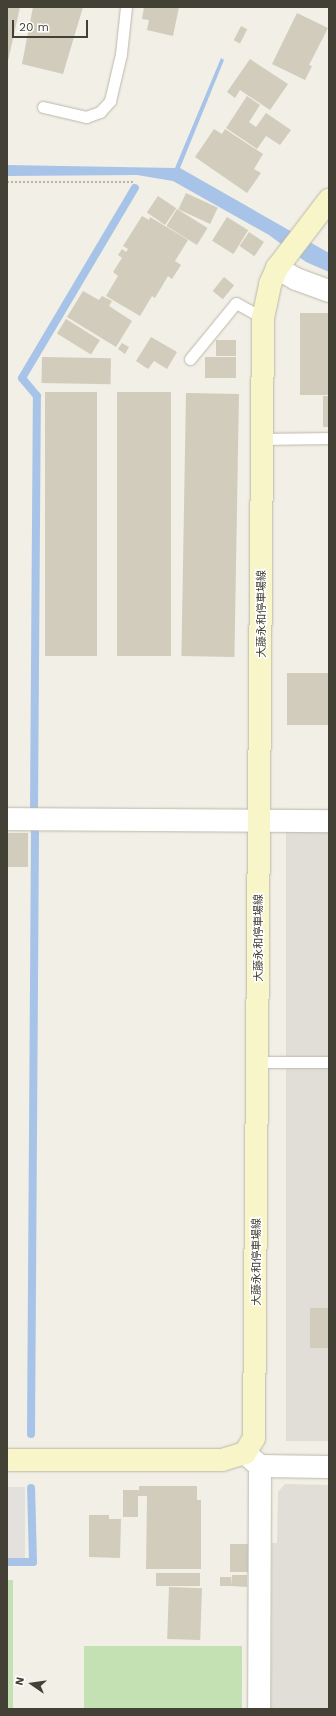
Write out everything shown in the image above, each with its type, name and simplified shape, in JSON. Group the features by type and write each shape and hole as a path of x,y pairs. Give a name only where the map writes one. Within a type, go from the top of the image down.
{"main road":[{"name":"大藤永和停車場線","path":"253,1460 256,1413 263,318 270,284 281,263 329,200"},
{"path":"7,1460 253,1460"}],"street":[{"path":"281,263 329,291"},
{"path":"7,819 329,821"},
{"path":"259,1709 253,1460 329,1467"}],"lane":[{"path":"43,107 86,117 100,112 110,100 121,54 126,7"},
{"path":"190,359 236,303 263,318"},
{"path":"263,439 329,438"},
{"path":"259,1062 329,1062"}],"path":[{"path":"7,182 133,182"}],"shaded area":[{"path":"286,828 329,828 329,1441 286,1441"},
{"path":"285,1484 329,1485 329,1709 271,1709 272,1543 277,1543 278,1492"},
{"path":"7,1487 25,1487 25,1558 7,1558"}],"green space":[{"path":"7,1580 13,1580 13,1709 7,1709"},
{"path":"84,1646 242,1646 242,1709 84,1709"}],"water":[{"path":"221,58 224,60 180,168 329,253 329,272 306,262 269,235 173,181 137,175 7,176 7,165 175,168"}],"building":[{"path":"7,7 20,7 8,61 7,61"},
{"path":"33,7 83,7 63,74 22,64"},
{"path":"144,7 179,7 173,36 147,30 149,20 142,19"},
{"path":"297,13 328,28 309,65 312,66 305,80 272,64"},
{"path":"241,26 247,29 240,43 234,40"},
{"path":"250,59 288,84 270,110 240,90 235,98 227,92"},
{"path":"247,96 260,105 249,122 256,127 266,113 291,130 280,145 266,136 257,149 226,128"},
{"path":"214,129 222,134 225,129 263,154 254,169 261,173 247,193 195,157"},
{"path":"186,193 218,208 210,224 178,209"},
{"path":"158,196 176,208 165,225 147,213"},
{"path":"177,209 208,228 197,245 166,226"},
{"path":"142,216 149,220 150,217 188,240 175,261 181,265 172,279 168,276 155,298 152,296 140,316 106,296 118,276 113,272 122,258 118,255 122,249 126,252 128,249 123,246"},
{"path":"227,217 248,230 233,254 212,241"},
{"path":"249,232 264,242 254,256 239,246"},
{"path":"224,277 234,285 223,299 213,291"},
{"path":"83,291 99,300 102,296 112,301 109,306 132,321 116,347 67,317"},
{"path":"300,313 329,313 329,395 300,395"},
{"path":"66,319 100,340 91,355 57,333"},
{"path":"151,337 177,352 167,369 154,361 148,369 136,361"},
{"path":"216,340 236,340 236,356 216,356"},
{"path":"122,343 129,347 125,354 118,349"},
{"path":"42,357 111,358 111,384 42,383"},
{"path":"205,357 236,357 236,378 205,378"},
{"path":"45,392 97,392 97,656 45,656"},
{"path":"117,392 171,392 171,656 117,656"},
{"path":"186,393 239,394 234,657 181,656"},
{"path":"323,396 329,396 329,427 323,427"},
{"path":"287,673 329,673 329,725 287,725"},
{"path":"7,833 28,833 28,867 7,867"},
{"path":"310,1308 329,1308 329,1348 310,1348"},
{"path":"139,1486 197,1486 197,1500 201,1500 201,1569 146,1569 147,1496 138,1496 138,1517 123,1517 123,1490 139,1490"},
{"path":"89,1515 109,1515 109,1519 121,1519 120,1558 89,1557"},
{"path":"230,1544 248,1544 248,1572 230,1572"},
{"path":"156,1573 200,1573 200,1586 156,1586"},
{"path":"232,1575 247,1575 247,1587 231,1586"},
{"path":"220,1577 231,1577 231,1586 220,1586"},
{"path":"169,1587 202,1588 200,1640 167,1639"}],"waterway":[{"path":"34,809 37,396 22,378 135,188"},
{"path":"31,1434 35,830"},
{"path":"7,1562 33,1562 31,1488"}]}
